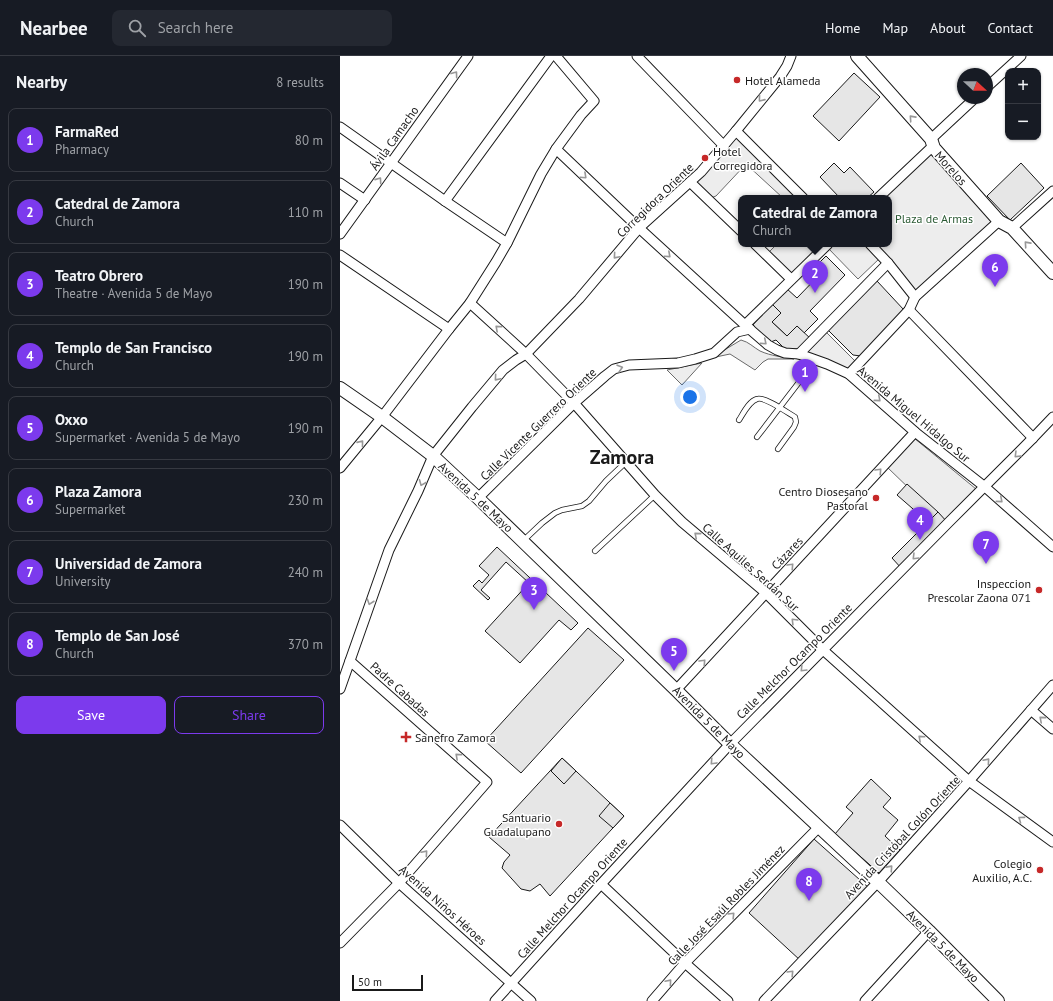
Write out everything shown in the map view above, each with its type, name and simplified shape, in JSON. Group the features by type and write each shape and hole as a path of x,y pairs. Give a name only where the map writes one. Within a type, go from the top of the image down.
{"street":[{"name":"Ávila Camacho","path":"340,234 468,56"},
{"path":"445,201 551,56"},
{"path":"340,468 382,417 448,329 470,303 507,243 529,197 556,149 581,115 594,101 556,56"},
{"path":"637,56 724,146"},
{"name":"Corregidora Oriente","path":"340,689 389,550 418,491 433,456 503,370 526,354 579,299 639,228 701,172 780,77 791,56"},
{"name":"Morelos","path":"857,56 999,222 1012,228 1053,273"},
{"path":"993,81 1020,56"},
{"path":"881,195 969,104"},
{"path":"340,126 507,243"},
{"path":"736,131 799,195"},
{"name":"Avenida Miguel Hidalgo Sur","path":"556,149 639,228 768,345 785,353 799,354 816,360 849,374 915,432 985,487 1053,547"},
{"path":"690,182 738,228"},
{"path":"340,183 365,200"},
{"path":"1012,228 1053,191"},
{"path":"849,374 908,310 916,297 999,222"},
{"path":"757,247 791,279"},
{"name":"Calle Vicente Guerrero Oriente","path":"478,498 574,403 605,376 614,370 629,365 678,363 695,360 714,353 737,332 747,327 791,279 825,247"},
{"path":"873,247 916,297"},
{"path":"340,255 448,329"},
{"path":"799,354 888,264"},
{"name":"Calle Aquiles Serdán Sur","path":"470,303 526,354 574,403 655,495 682,522 766,593 822,650 969,781 1053,842"},
{"path":"908,310 1033,438"},
{"name":"Avenida 5 de Mayo","path":"340,388 382,417 433,456 523,541 730,744 878,882 998,1001"},
{"name":"Calle Melchor Ocampo Oriente","path":"495,1001 730,744 1053,417"},
{"name":"Cázares","path":"676,690 915,432"},
{"name":"Padre Cabadas","path":"350,661 487,782 399,883"},
{"name":"Avenida Cristóbal Colón Oriente","path":"764,1001 878,882 1053,685"},
{"path":"1031,710 1053,729"},
{"name":"Avenida Niños Héroes","path":"340,825 399,883 531,1001"},
{"name":"Calle José Esaúl Robles Jiménez","path":"652,1001 685,963 819,827"},
{"path":"340,943 399,883"},
{"path":"601,884 728,1001"},
{"path":"865,1001 929,932"}],"lane":[{"path":"757,437 816,360"},
{"path":"739,420 751,403 756,399 761,398 780,407 794,417 796,422 794,427 778,448"},
{"path":"523,541 554,513 582,506 589,501 606,481 626,462"},
{"path":"595,550 655,495"}],"green space":[{"path":"739,134 800,195 780,195 746,164 716,196 708,199 690,182"},
{"name":"Plaza de Armas","path":"934,148 999,221 915,297 880,258 858,279 828,248 892,247 892,195 882,195"},
{"path":"774,247 821,247 789,277 766,255"},
{"path":"823,329 858,364 849,374 799,354"},
{"path":"741,340 764,353 794,359 768,359 755,370 730,354 711,358"},
{"path":"702,363 682,385 667,370"},
{"path":"914,438 976,489 944,522 887,467"}],"building":[{"path":"854,73 880,97 839,141 813,116"},
{"path":"834,163 844,173 850,167 874,192 870,195 837,195 820,177"},
{"path":"1021,163 1044,188 1010,220 987,196"},
{"path":"826,256 845,275 810,311 818,319 804,333 797,326 787,336 772,322 781,313 771,303 786,288 797,298 823,271 817,265"},
{"path":"877,281 904,310 861,356 853,355 828,330"},
{"path":"772,304 781,313 772,322 787,336 797,326 811,339 798,349 785,349 776,340 768,343 750,328"},
{"path":"907,484 938,512 928,522 897,495"},
{"path":"938,512 948,523 902,569 892,558"},
{"path":"497,547 578,623 571,630 559,620 520,663 485,631 529,583 506,562 481,590 490,598 488,600 473,586 479,580 482,583 489,575 479,566"},
{"path":"588,628 624,660 521,773 485,741"},
{"name":"Santuario Guadalupano","path":"562,758 624,816 550,896 540,884 530,891 521,889 502,868 504,862 510,855 489,837"},
{"path":"562,758 576,771 564,784 551,771"},
{"path":"871,779 891,798 883,807 898,820 885,836 900,850 879,873 835,834 853,813 846,807"},
{"path":"610,803 624,816 613,828 599,816"},
{"path":"814,839 869,888 801,961 749,913"}],"place":[{"name":"Hotel Alameda","path":"737,80"},
{"name":"Hotel Corregidora","path":"705,158"},
{"name":"Plaza Zamora","path":"995,287"},
{"name":"Catedral de Zamora","path":"815,293"},
{"name":"FarmaRed","path":"805,392"},
{"name":"Centro Diosesano Pastoral","path":"876,498"},
{"name":"Templo de San Francisco","path":"920,540"},
{"name":"Universidad de Zamora","path":"986,564"},
{"name":"Inspeccion Prescolar Zaona 071","path":"1039,590"},
{"name":"Teatro Obrero","path":"534,610"},
{"name":"Oxxo","path":"674,671"},
{"name":"Sanefro Zamora","path":"406,737"},
{"name":"Santuario Guadalupano","path":"559,824"},
{"name":"Colegio Auxilio, A.C.","path":"1040,870"},
{"name":"Templo de San José","path":"809,901"}],"district":[{"name":"Zamora","path":"622,457"}]}
